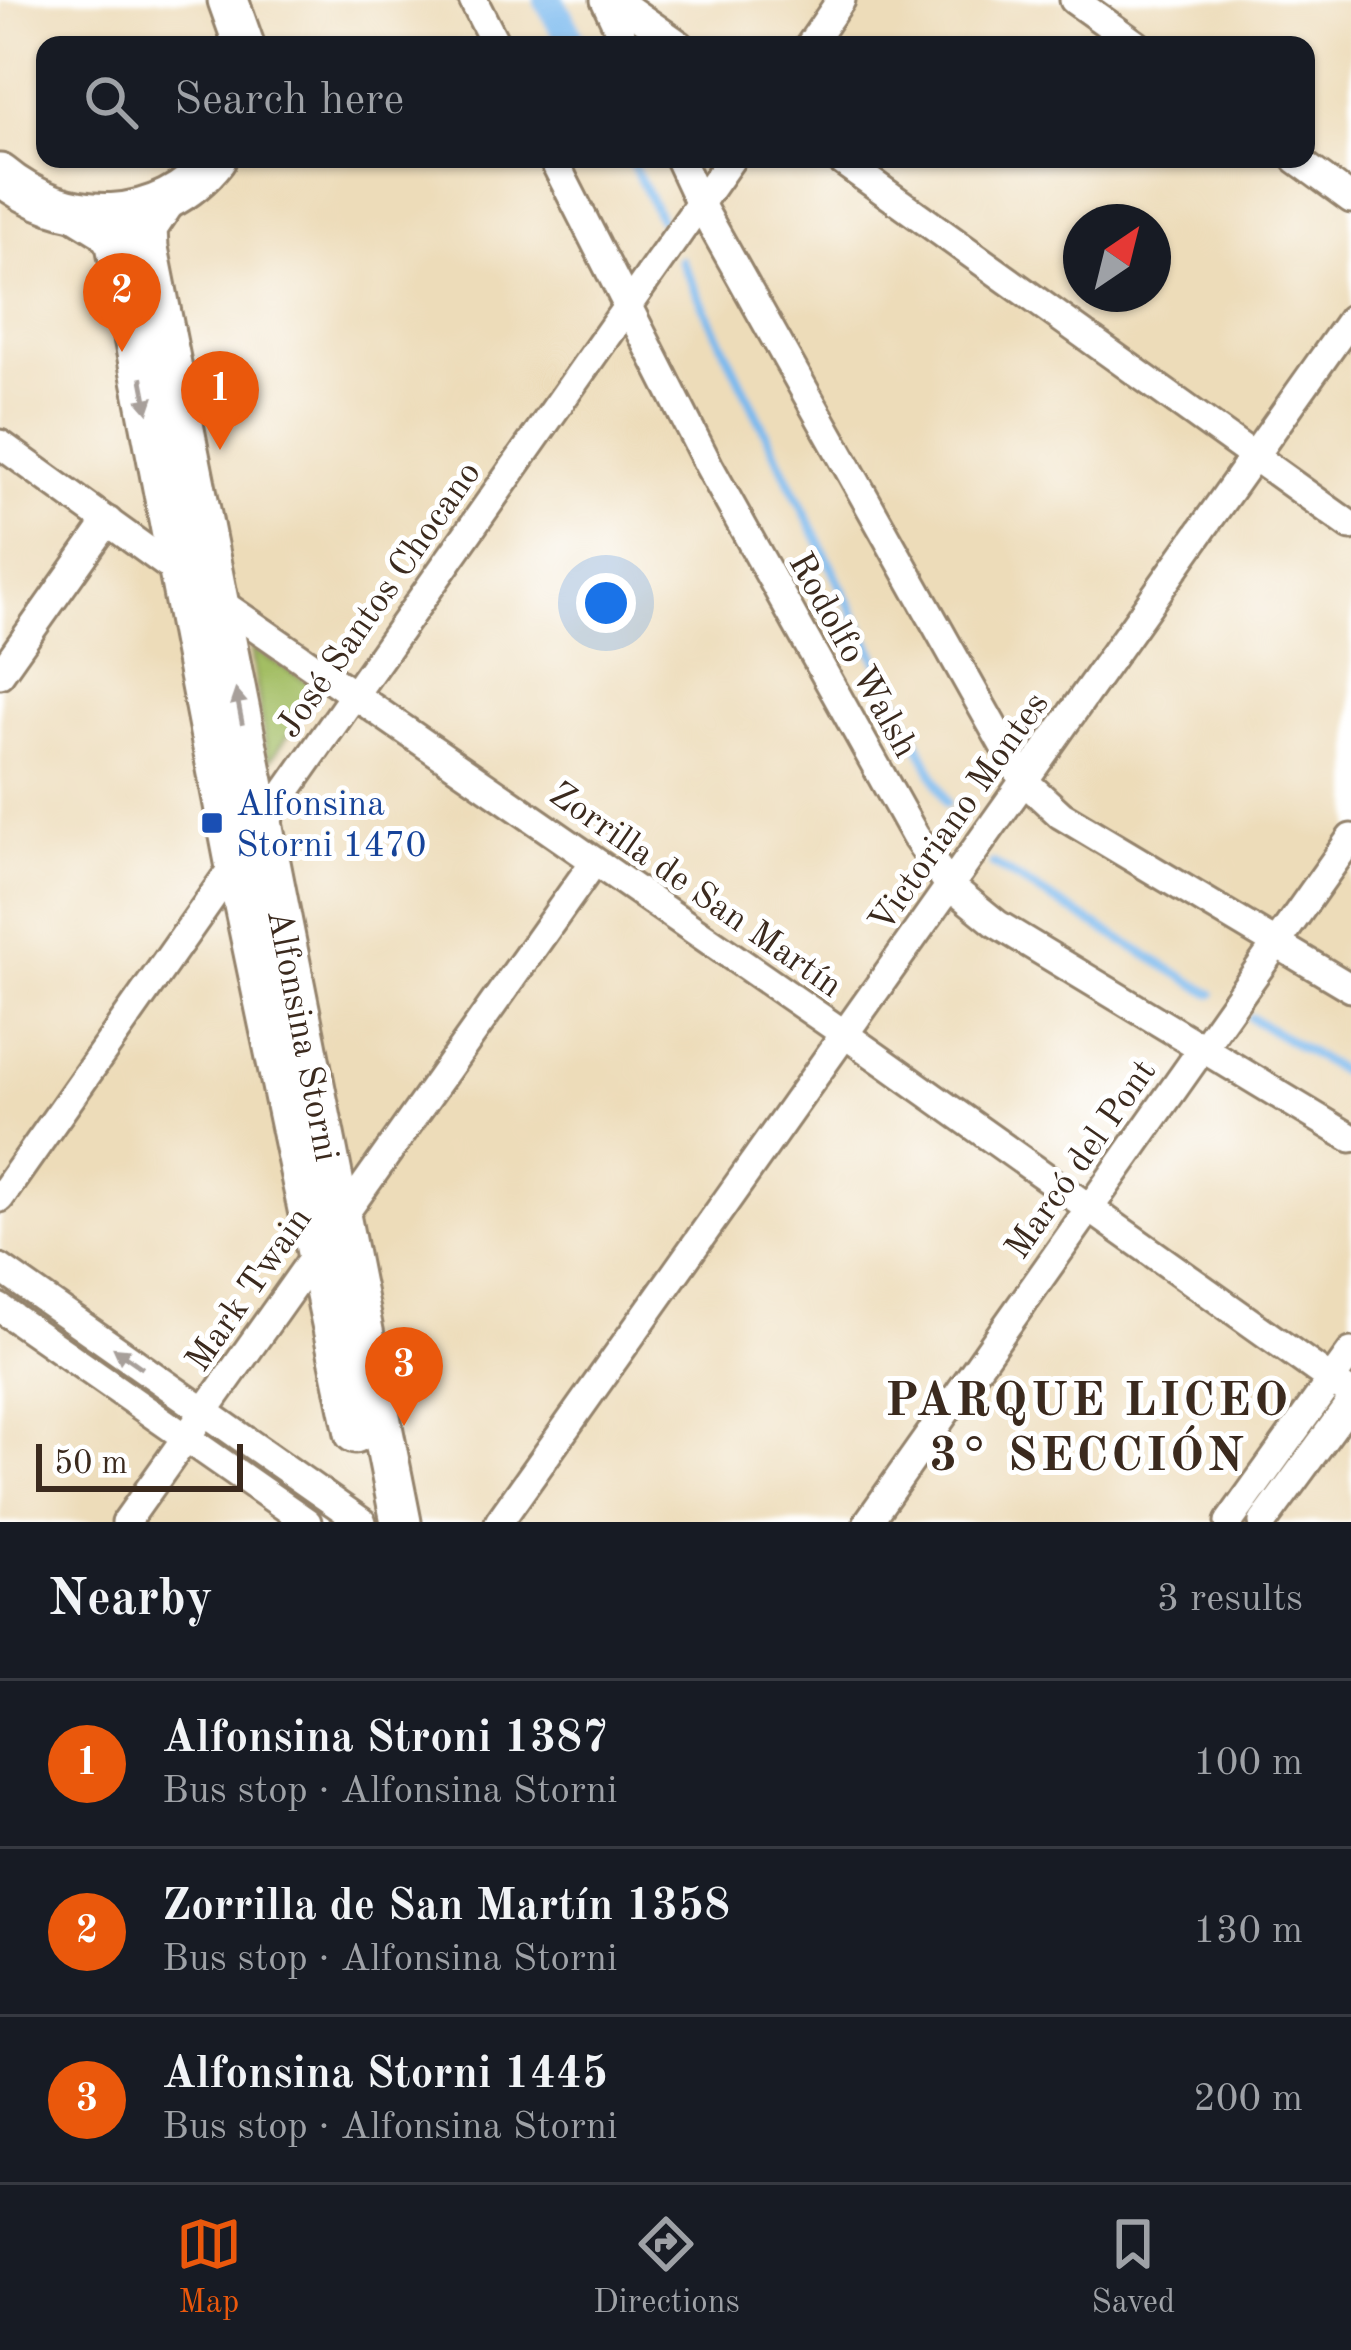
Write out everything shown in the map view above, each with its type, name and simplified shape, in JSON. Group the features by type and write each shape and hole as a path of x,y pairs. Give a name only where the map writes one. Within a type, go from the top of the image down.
{"street":[{"path":"228,0 241,36"},
{"path":"473,0 491,36"},
{"path":"605,0 622,36"},
{"path":"616,0 667,36"},
{"path":"816,36 841,0"},
{"path":"1074,0 1124,36"},
{"name":"Alfonsina Storni","path":"0,174 52,207 81,214 124,213 165,201 207,168"},
{"name":"Rodolfo Walsh","path":"558,168 709,466 904,816 949,885 997,924 1351,1138"},
{"path":"683,168 1023,780 1061,815 1351,988"},
{"name":"José Santos Chocano","path":"0,1198 725,168"},
{"path":"851,168 1351,526"},
{"path":"1308,168 1351,199"},
{"name":"Alfonsina Storni","path":"165,201 147,228 148,248 401,1522"},
{"name":"Alfonsina Storni","path":"81,214 106,230 116,244 236,862 373,1522"},
{"name":"Victoriano Montes","path":"499,1522 1351,319"},
{"name":"Zorrilla de San Martín","path":"0,445 843,1033 1344,1392"},
{"path":"0,674 108,521"},
{"name":"Marcó del Pont","path":"868,1522 1351,838"},
{"name":"Mark Twain","path":"126,1522 594,862"},
{"path":"0,1268 362,1522"},
{"path":"0,1308 307,1522"},
{"path":"1263,1522 1344,1392 1351,1352"},
{"path":"1230,1520 1344,1392"}],"green space":[{"path":"251,648 321,690 268,763"}],"waterway":[{"path":"549,0 568,36"},
{"path":"634,168 660,219"},
{"path":"681,260 947,803"},
{"path":"993,864 1212,994"},
{"path":"1251,1018 1351,1077"}],"place":[{"name":"Zorrilla de San Martín 1358","path":"122,352"},
{"name":"Alfonsina Stroni 1387","path":"220,450"},
{"name":"Alfonsina Storni 1470","path":"212,823"},
{"name":"Alfonsina Storni 1445","path":"404,1426"}],"district":[{"name":"PARQUE LICEO 3° SECCIÓN","path":"1088,1426"}]}
